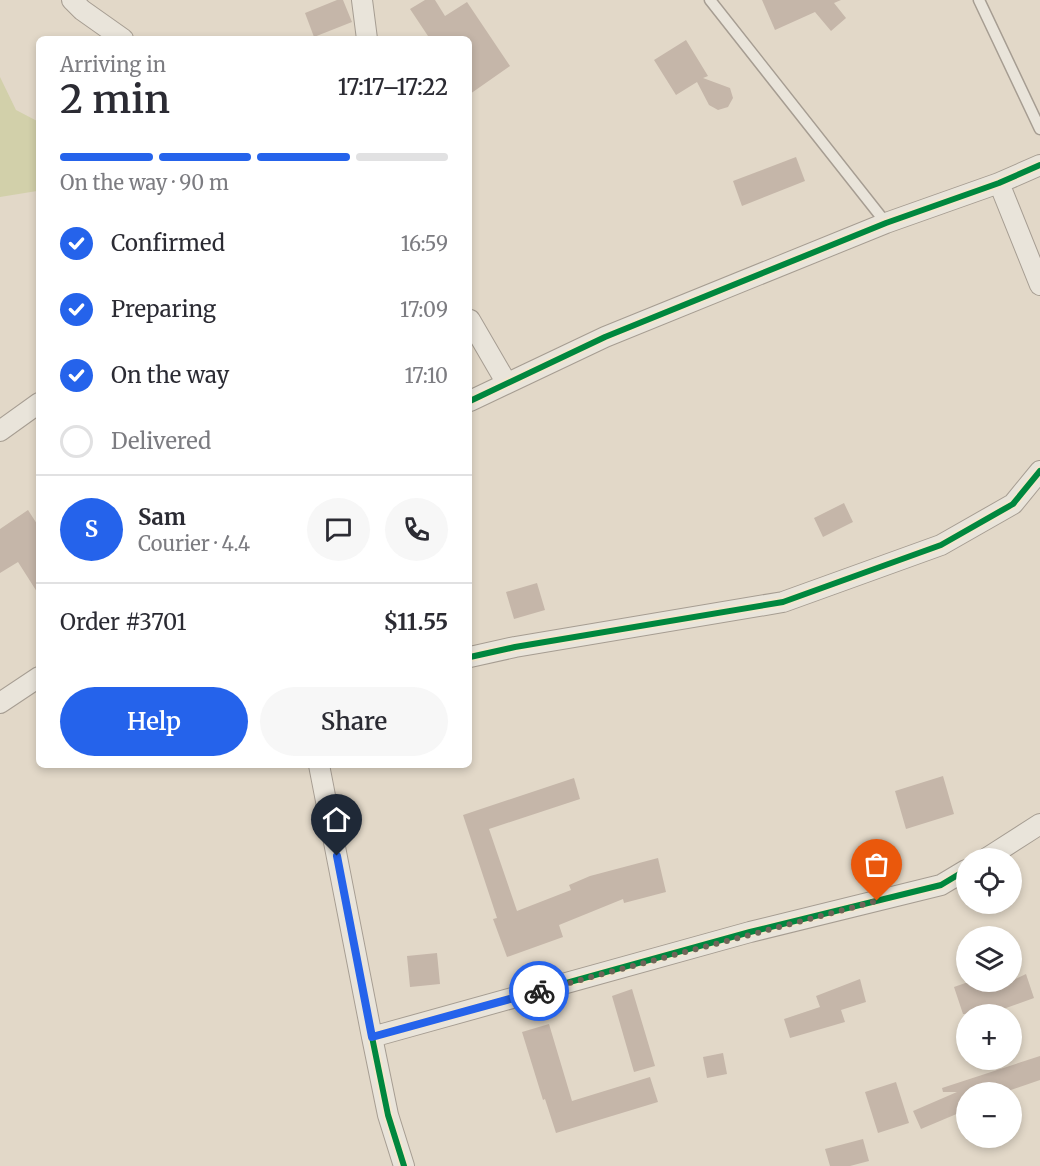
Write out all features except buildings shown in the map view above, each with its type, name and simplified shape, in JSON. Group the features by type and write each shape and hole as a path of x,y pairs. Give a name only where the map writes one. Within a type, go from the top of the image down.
{"street":[{"path":"72,0 82,10 119,36"},
{"path":"362,0 367,36"},
{"path":"472,400 605,337 886,223 999,183 1040,165"},
{"path":"999,183 1040,285"},
{"path":"472,323 506,382"},
{"path":"0,431 36,405"},
{"path":"472,657 515,647 783,602 941,545 1013,504 1040,471"},
{"path":"0,703 36,679"},
{"path":"320,768 388,1115 404,1166"},
{"path":"1003,848 1040,824"},
{"path":"372,1037 750,932 941,885 956,876"}],"lane":[{"path":"710,0 886,223"},
{"path":"979,0 1040,129"}],"shaded area":[{"path":"0,77 16,110 36,120 36,191 0,197"}],"cycle path":[{"path":"472,400 605,337 886,223 999,183 1040,165"},
{"path":"472,657 515,647 783,602 941,545 1013,504 1040,471"},
{"path":"404,1166 388,1115 372,1037 750,932 941,885 956,876"}],"way so far":[{"path":"539,991 750,932 877,901"}],"route":[{"path":"337,856 372,1037 539,991"}]}
